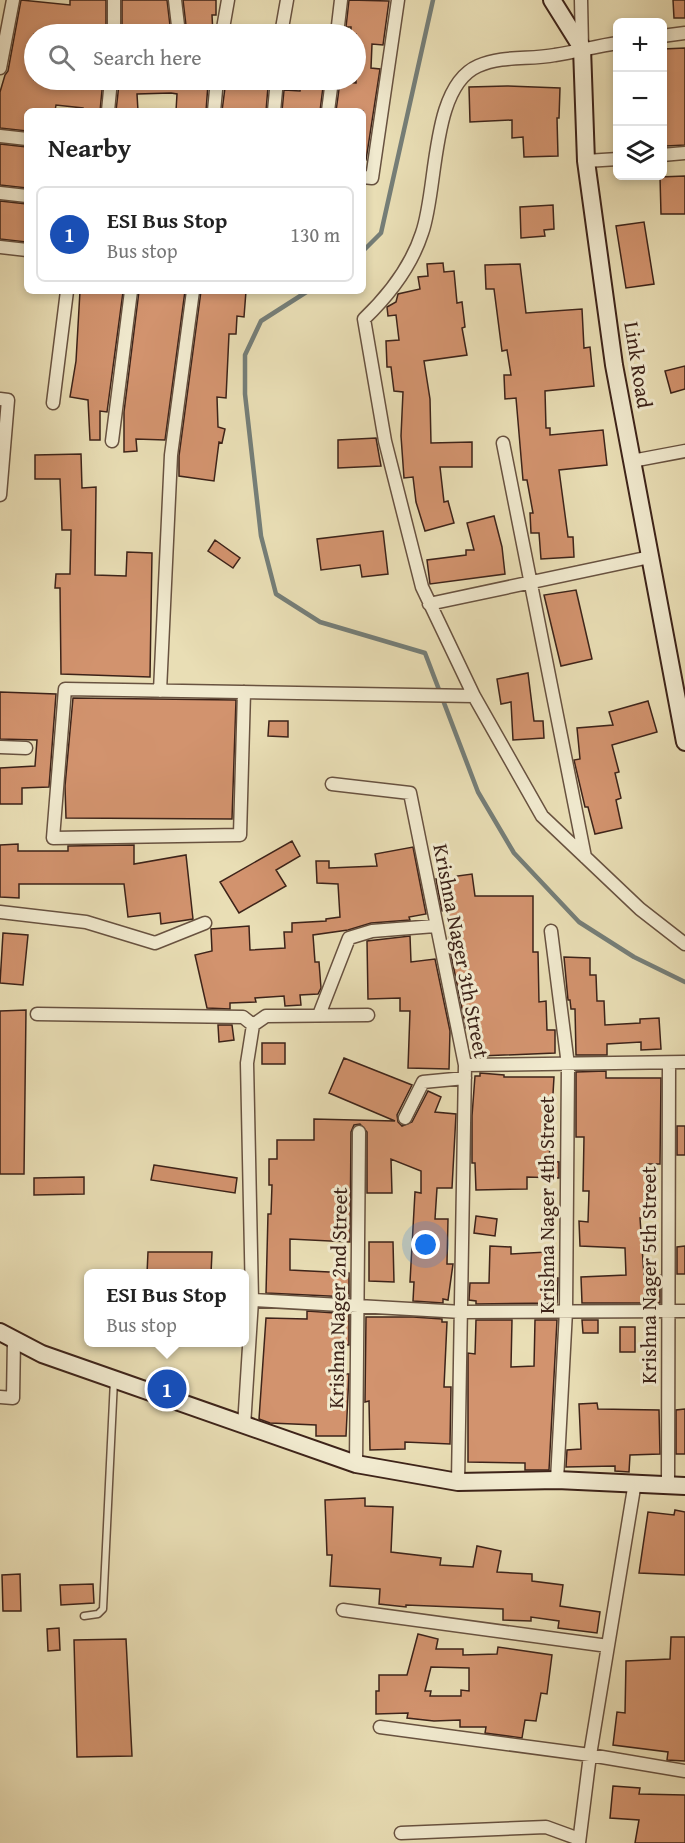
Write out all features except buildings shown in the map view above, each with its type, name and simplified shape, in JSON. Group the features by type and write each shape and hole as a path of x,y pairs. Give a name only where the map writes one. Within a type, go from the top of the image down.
{"street":[{"path":"0,68 13,0"},
{"path":"114,0 114,24"},
{"path":"175,0 178,24"},
{"path":"224,24 228,0"},
{"path":"283,24 287,0"},
{"path":"338,24 342,0"},
{"path":"366,177 372,178 398,0"},
{"name":"Link Road","path":"552,0 582,48 586,161 614,365 682,712 685,742"},
{"path":"581,0 582,48"},
{"path":"667,35 685,33"},
{"path":"613,44 582,48 555,56 499,59 476,66 457,82 447,103 423,232 399,279 364,319 385,441 422,587 474,696 542,816 640,909 685,944"},
{"path":"108,108 110,90"},
{"path":"214,108 216,90"},
{"path":"274,108 276,90"},
{"path":"328,108 331,90"},
{"path":"0,136 24,139"},
{"path":"667,155 685,153"},
{"path":"586,161 613,159"},
{"path":"0,193 24,196"},
{"path":"0,247 24,250"},
{"path":"53,403 67,294"},
{"path":"112,441 131,294"},
{"path":"160,691 171,455 192,294"},
{"path":"0,399 8,400 0,495"},
{"path":"503,443 585,857"},
{"path":"632,461 685,451"},
{"path":"429,604 650,557"},
{"path":"244,692 240,835 53,838 65,689 160,691 244,692 474,696"},
{"path":"0,747 26,747"},
{"name":"Krishna Nager 3th Street","path":"332,784 410,793 435,926 465,1065 458,1482"},
{"path":"0,912 86,922 154,943 205,923"},
{"path":"319,1015 349,938 372,931 435,926"},
{"name":"Krishna Nager 4th Street","path":"551,932 568,1065 566,1311 557,1480"},
{"path":"37,1014 243,1017 253,1025"},
{"path":"244,1426 252,1300 247,1063 253,1025 266,1016 368,1015"},
{"path":"465,1065 685,1062"},
{"name":"Krishna Nager 5th Street","path":"668,1485 669,1064"},
{"path":"405,1118 423,1082 465,1078"},
{"name":"Krishna Nager 2nd Street","path":"356,1464 359,1132"},
{"path":"252,1300 462,1312 685,1311"},
{"path":"7,1335 42,1354 356,1464 458,1482 557,1480 685,1486"},
{"path":"0,1396 13,1398 7,1335"},
{"path":"401,1833 546,1827 579,1841 590,1755 635,1482"},
{"path":"343,1610 608,1646"},
{"path":"380,1727 590,1755 685,1772"}],"lane":[{"path":"84,1616 98,1614 103,1609 114,1380"}],"waterway":[{"path":"366,248 381,233 433,0"},
{"path":"303,294 261,321 245,355 245,394 261,536 276,594 320,622 425,653 478,792 514,853 579,922 634,957 685,982"}],"place":[{"name":"ESI Bus Stop","path":"167,1389"}]}
